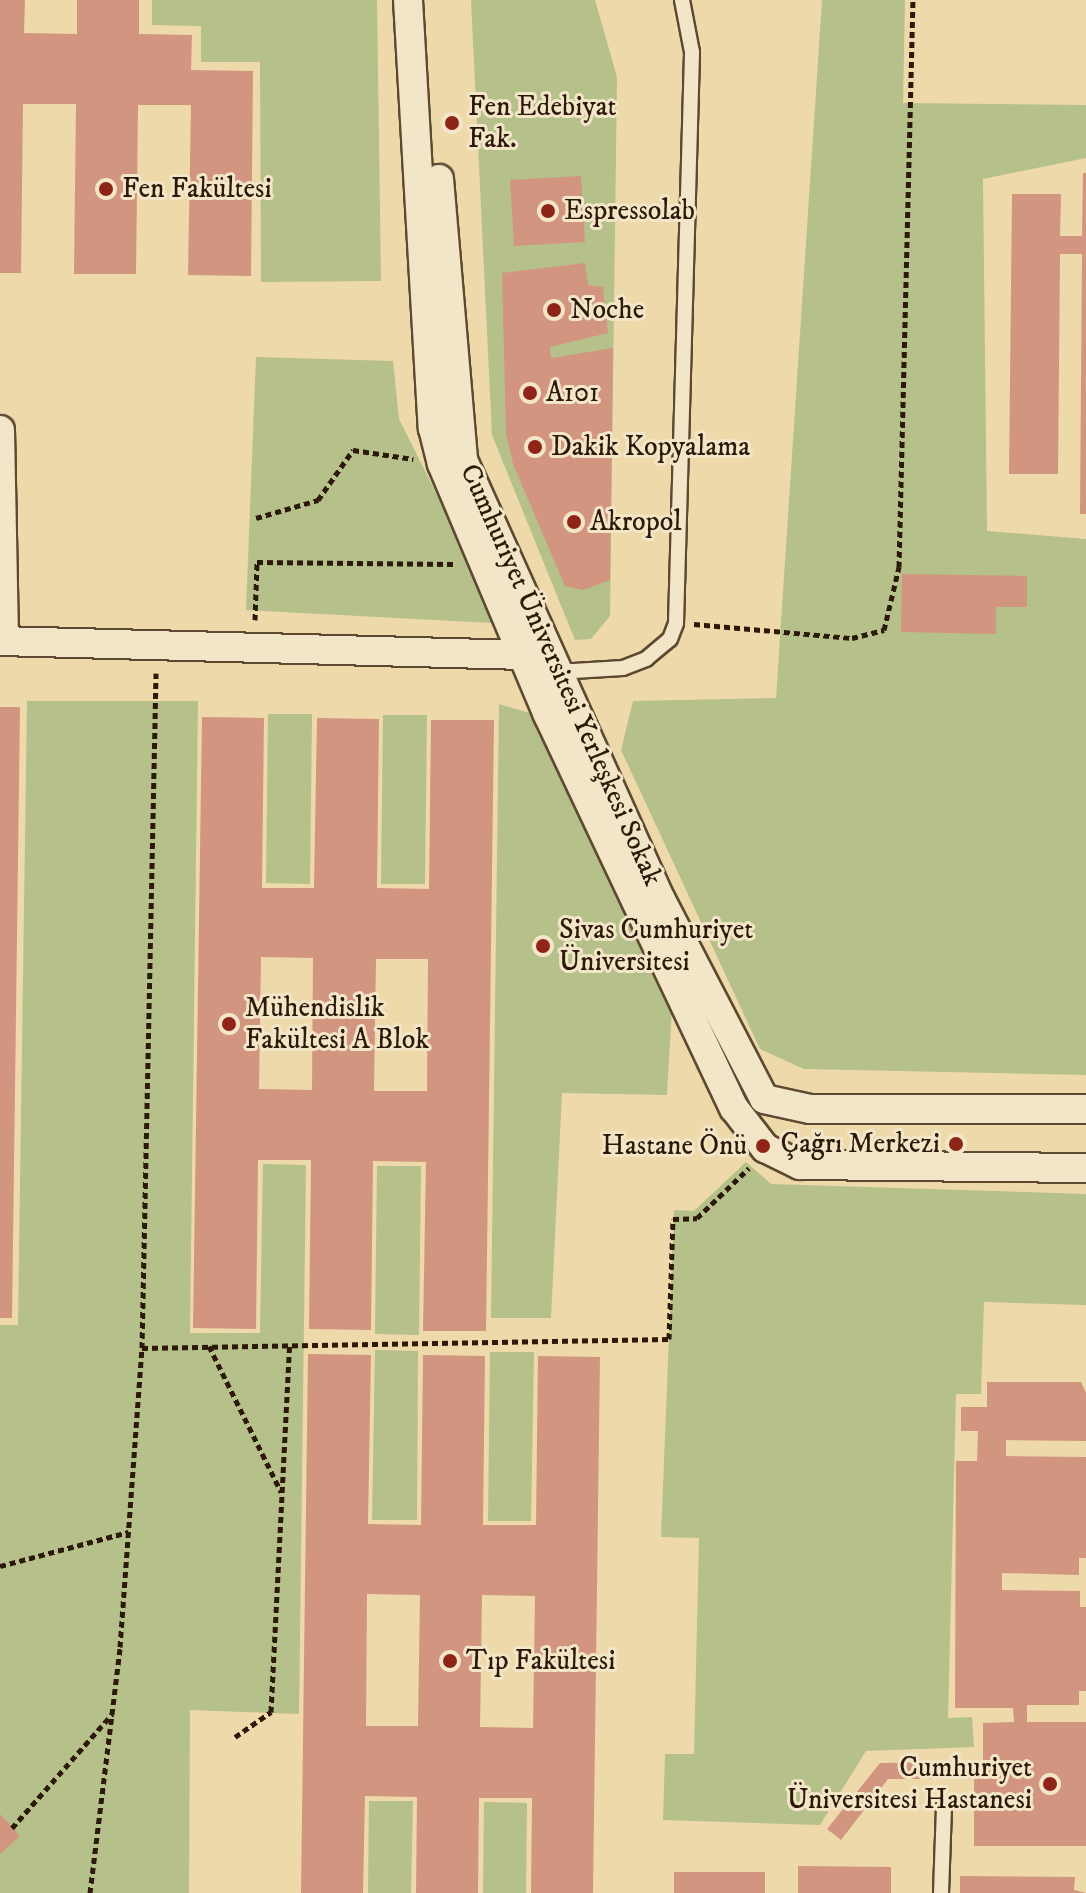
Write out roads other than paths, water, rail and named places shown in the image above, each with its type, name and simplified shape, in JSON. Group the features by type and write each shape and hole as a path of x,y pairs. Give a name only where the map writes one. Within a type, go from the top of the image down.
{"street":[{"name":"Cumhuriyet Üniversitesi Yerleşkesi Sokak","path":"408,0 433,428 442,464 713,1072 765,1148 800,1165 1086,1168"},
{"name":"Cumhuriyet Üniversitesi Yerleşkesi Sokak","path":"425,0 463,460 660,898 764,1099 810,1109 1086,1109"},
{"name":"Cumhuriyet Üniversitesi Yerleşkesi Sokak","path":"0,430 2,641 525,655"}],"lane":[{"path":"556,672 623,668 646,659 670,639 676,623 692,52 682,0"},
{"path":"941,1893 944,1805"}],"place":[{"name":"Fen Edebiyat Fak.","path":"452,123"},
{"name":"Fen Fakültesi","path":"106,189"},
{"name":"Espressolab","path":"548,211"},
{"name":"Noche","path":"554,310"},
{"name":"A101","path":"530,393"},
{"name":"Dakik Kopyalama","path":"535,447"},
{"name":"Akropol","path":"574,522"},
{"name":"Sivas Cumhuriyet Üniversitesi","path":"543,946"},
{"name":"Mühendislik Fakültesi A Blok","path":"229,1024"},
{"name":"Çağrı Merkezi","path":"956,1144"},
{"name":"Hastane Önü","path":"763,1146"},
{"name":"Tıp Fakültesi","path":"450,1661"},
{"name":"Cumhuriyet Üniversitesi Hastanesi","path":"1050,1784"}]}
